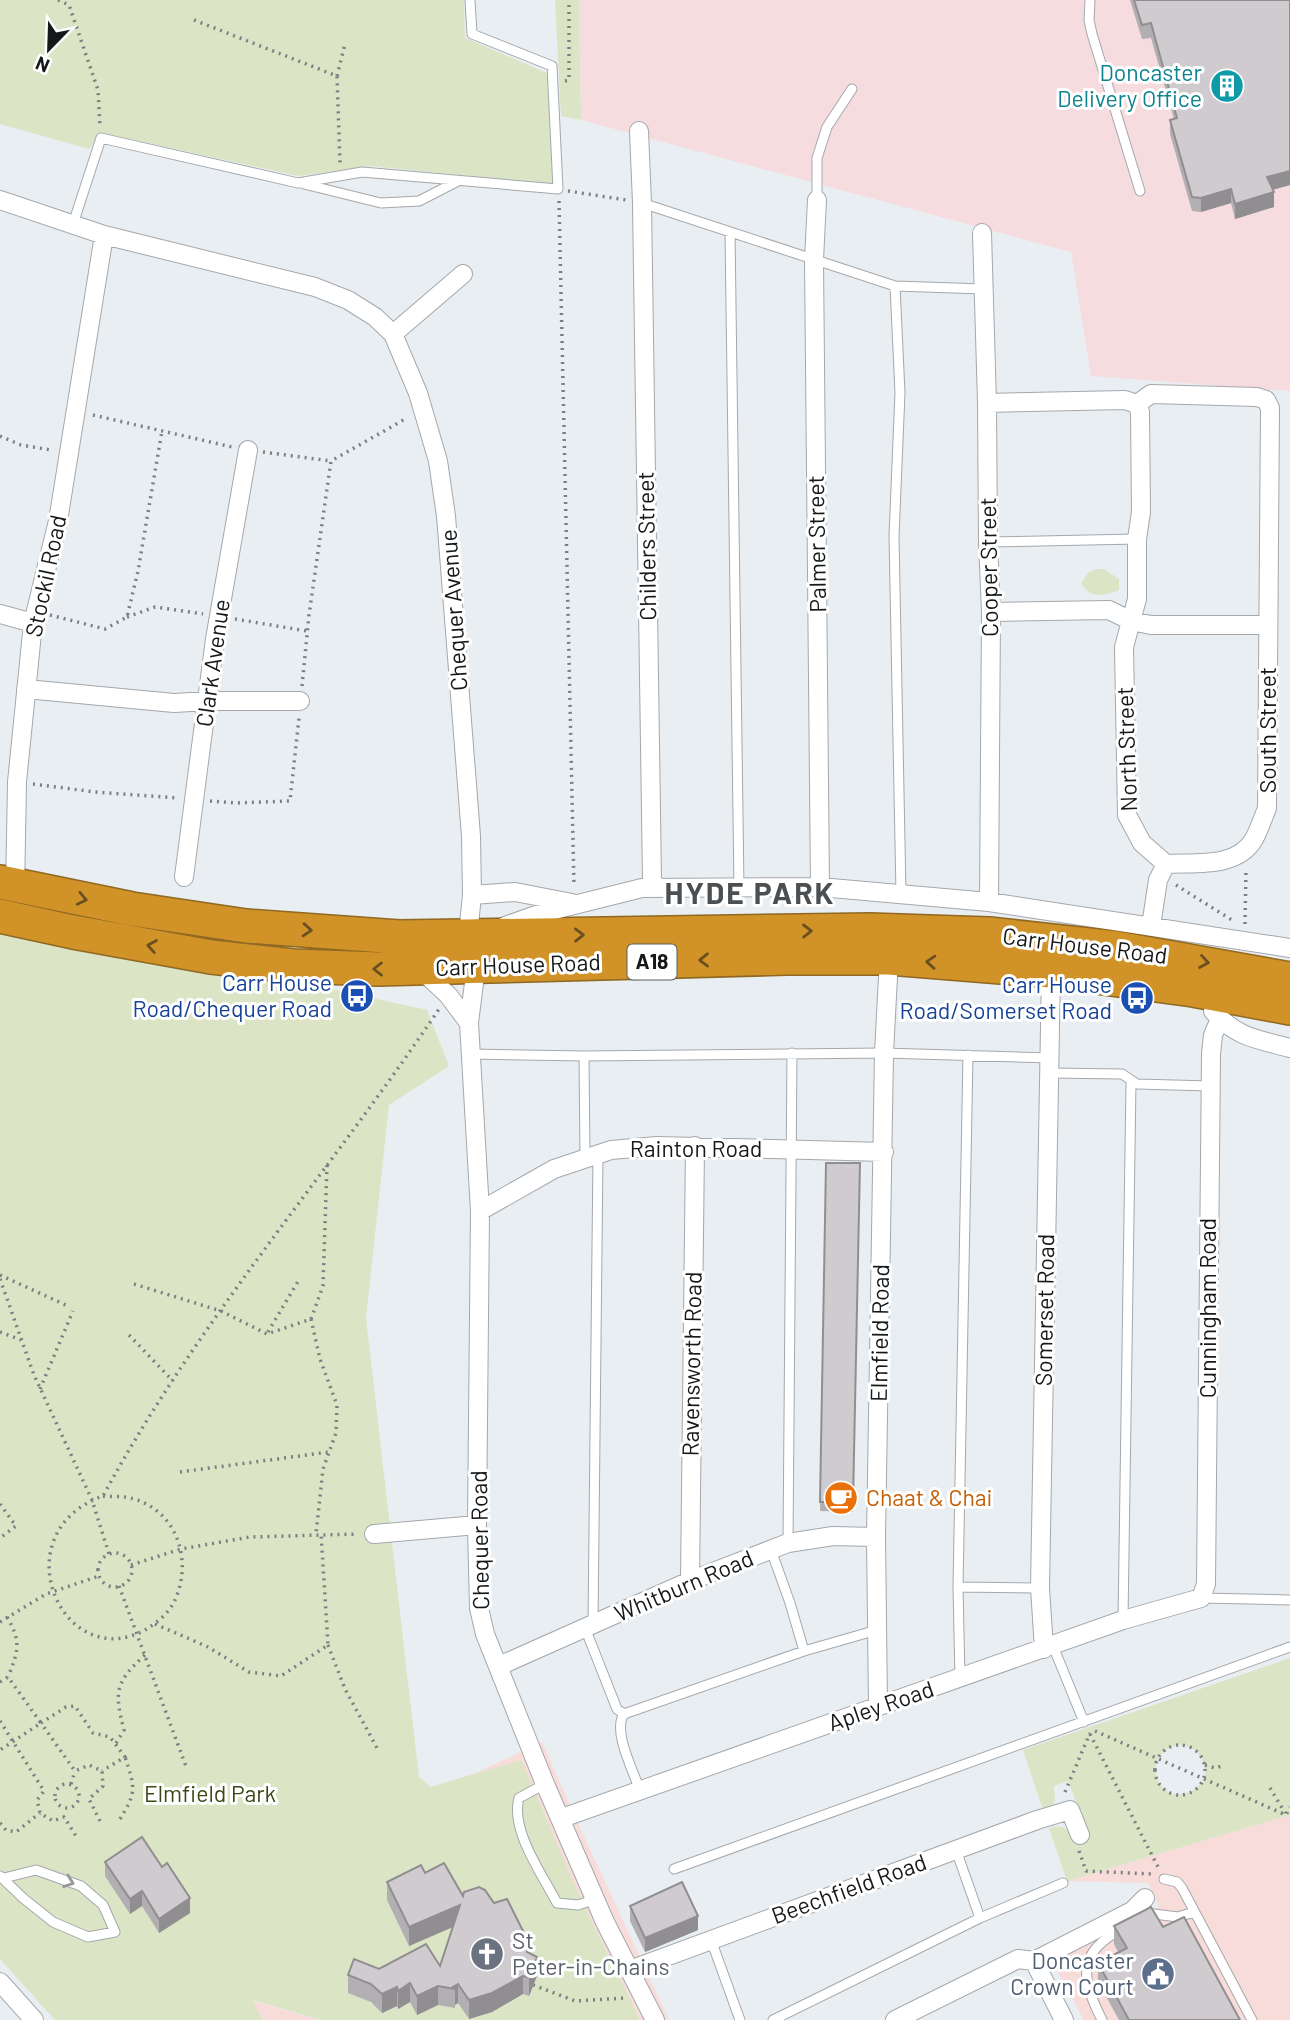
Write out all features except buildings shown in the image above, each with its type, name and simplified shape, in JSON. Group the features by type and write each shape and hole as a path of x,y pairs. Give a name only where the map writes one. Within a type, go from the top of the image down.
{"highway":[{"name":"Carr House Road","path":"8,884 132,909 246,926 399,937 870,930 989,934 1116,948 1264,972 1290,979"},
{"name":"Carr House Road","path":"8,918 211,957 293,966 419,968 787,958 889,958 1051,971 1193,990 1290,1008"}],"street":[{"name":"Childers Street","path":"639,131 652,880 656,887"},
{"name":"Chequer Avenue","path":"0,200 104,234 315,287 348,300 374,317 393,334 423,409 438,461 446,516 471,836 472,895 469,925 473,936"},
{"name":"Palmer Street","path":"817,200 814,260 820,887"},
{"name":"Cooper Street","path":"982,233 991,612 989,902"},
{"name":"Stockil Road","path":"8,918 8,884 34,617 58,521 71,454 104,234"},
{"path":"393,334 463,274"},
{"name":"South Street","path":"1137,404 1151,394 1257,397 1266,400 1270,408 1267,808 1253,840 1246,849"},
{"path":"988,403 1125,400 1137,404"},
{"name":"North Street","path":"1137,404 1140,412 1141,487 1137,539 1137,599 1124,647 1127,815 1142,843 1163,869"},
{"name":"Clark Avenue","path":"184,877 215,639 248,450"},
{"path":"991,612 1109,610 1131,621 1150,625 1268,625"},
{"path":"0,614 34,617"},
{"path":"26,689 174,704 208,701 300,701"},
{"path":"1151,926 1163,869 1229,858 1246,849"},
{"path":"473,936 575,904 642,888 820,887 989,902 1290,948"},
{"path":"472,895 514,892 575,904"},
{"name":"Elmfield Road","path":"878,1707 876,1537 884,1053 889,958"},
{"name":"Chequer Road","path":"476,967 469,1023 480,1211 477,1525 479,1608 485,1634 545,1784 654,2020"},
{"path":"419,968 448,995 469,1023"},
{"name":"Somerset Road","path":"1049,1648 1040,1588 1051,971"},
{"path":"1193,990 1230,1029 1290,1048"},
{"name":"Cunningham Road","path":"1201,1598 1206,1584 1210,1086 1213,1035 1220,1019"},
{"name":"Rainton Road","path":"480,1211 554,1169 591,1156 634,1147 695,1146 884,1152"},
{"name":"Ravensworth Road","path":"690,1581 695,1146"},
{"path":"374,1534 477,1525"},
{"name":"Whitburn Road","path":"499,1666 690,1581 779,1547 833,1536 876,1537"},
{"name":"Apley Road","path":"562,1818 1123,1620 1201,1598"},
{"path":"1065,1792 1080,1835"},
{"name":"Beechfield Road","path":"630,1970 1070,1810"},
{"path":"895,2020 1018,1959 1034,1961 1132,1911 1145,1898"},
{"path":"1034,1961 1064,2020"},
{"path":"0,1982 34,2020"}],"lane":[{"path":"298,183 362,172 558,189 552,66 472,34 470,0"},
{"path":"1090,0 1089,20 1092,34 1140,191"},
{"path":"817,200 817,158 827,127 852,89"},
{"path":"73,224 101,138 381,203 419,201 459,180"},
{"path":"642,203 895,286 983,289"},
{"path":"730,232 740,888"},
{"path":"895,286 900,393 894,536 901,894"},
{"path":"988,542 1137,539"},
{"path":"792,1053 792,1149 779,1547 790,1603 804,1651"},
{"path":"472,1054 968,1055 1122,1074 1137,1084 1210,1086"},
{"path":"960,1679 958,1587 968,1055"},
{"path":"584,1056 591,1156 589,1626 617,1709 624,1714"},
{"path":"1123,1620 1131,1082"},
{"path":"958,1587 1040,1588"},
{"path":"1201,1598 1290,1600"},
{"path":"640,1791 619,1732 620,1720 624,1714 804,1651 877,1630"},
{"path":"674,1869 1290,1647"},
{"path":"1049,1648 1084,1722"},
{"path":"545,1784 519,1798 516,1810 521,1834 557,1903 578,1905 596,1899"},
{"path":"956,1850 980,1918"},
{"path":"36,1870 81,1886 103,1905 115,1932 88,1937 52,1922 2,1877 36,1870"},
{"path":"1164,1879 1177,1882 1252,2020"},
{"path":"773,2020 980,1918 1063,1883"},
{"path":"1102,2020 1093,2002 1084,1972 1092,1952 1116,1932 1145,1917 1154,1914 1178,1917 1194,1912"},
{"path":"711,1940 740,2020"}],"path":[{"path":"58,0 69,2 99,90 101,138"},
{"path":"553,85 569,80 569,0"},
{"path":"194,20 337,76"},
{"path":"340,176 337,76 345,44"},
{"path":"575,904 558,189 642,203"},
{"path":"77,411 248,450 331,461 423,409"},
{"path":"34,617 105,629 127,617 138,571 162,431"},
{"path":"0,436 21,444 71,454"},
{"path":"17,782 95,792 236,803 290,801 309,615 331,461"},
{"path":"1163,869 1245,928 1246,849"},
{"path":"103,1496 134,1439 221,1311 448,995"},
{"path":"327,1165 323,1286 311,1319 320,1359 337,1405 336,1433 323,1469 319,1534 328,1645 345,1689 377,1748"},
{"path":"0,1277 72,1309 40,1389"},
{"path":"0,1277 40,1389 92,1500 109,1553"},
{"path":"267,1334 300,1278"},
{"path":"134,1284 221,1311 267,1334 311,1319"},
{"path":"0,1332 22,1340"},
{"path":"129,1335 173,1381"},
{"path":"180,1472 329,1452"},
{"path":"56,1525 63,1516 81,1503 103,1496 126,1497 148,1505 166,1519 178,1538 184,1561 182,1584 172,1606 156,1624 137,1634 110,1638 86,1633 66,1620 58,1611"},
{"path":"0,1504 16,1526 0,1538"},
{"path":"131,1564 181,1549 250,1537 374,1534"},
{"path":"109,1553 120,1553 131,1564 131,1575 119,1586 108,1585 99,1576 100,1561 109,1553"},
{"path":"0,1622 46,1594 99,1576"},
{"path":"44,1586 50,1602"},
{"path":"119,1586 187,1769"},
{"path":"0,1682 8,1677 17,1654 17,1634 7,1617"},
{"path":"156,1624 208,1647 249,1672 281,1676 328,1645"},
{"path":"116,1742 124,1730 116,1699 126,1672 145,1656"},
{"path":"8,1677 75,1771"},
{"path":"0,1750 66,1707 75,1706 93,1733 110,1737 125,1758 133,1781 133,1800 120,1819"},
{"path":"0,1721 44,1791 55,1793"},
{"path":"1164,1879 1087,1728 1286,1815"},
{"path":"1065,1792 1090,1734"},
{"path":"1186,1746 1200,1755 1205,1765 1205,1780 1193,1792 1172,1794 1164,1790 1156,1777 1158,1759 1170,1747 1186,1746"},
{"path":"103,1771 125,1758"},
{"path":"71,1784 75,1771 89,1765 103,1771"},
{"path":"1205,1765 1214,1768 1222,1766"},
{"path":"89,1799 103,1786 103,1771"},
{"path":"71,1784 77,1789 79,1796 74,1806 66,1809 58,1805 55,1793 59,1786 71,1784"},
{"path":"1270,1788 1286,1815"},
{"path":"44,1791 37,1800 40,1813 53,1821 64,1817"},
{"path":"79,1796 89,1799 100,1821"},
{"path":"1286,1815 1290,1807"},
{"path":"66,1809 64,1817 76,1836"},
{"path":"0,1823 6,1830 16,1832 40,1813"},
{"path":"1080,1835 1078,1849 1086,1871 1154,1874 1164,1879"},
{"path":"534,1985 576,2001 628,1998"}],"shaded area":[{"path":"579,0 1290,0 1290,391 1091,376 1071,252 581,120"},
{"path":"542,1742 669,2020 640,2020 579,1895 431,1787 476,1773"},
{"path":"1290,1815 1290,2020 1084,2020 1053,1963 1159,1907 1148,1883 1067,1881"},
{"path":"251,2000 319,2020 263,2020"}],"green space":[{"path":"0,0 464,0 465,38 547,73 553,184 370,166 298,176 102,133 89,149 0,124"},
{"path":"555,0 579,0 581,120 561,116"},
{"path":"1104,569 1119,579 1119,590 1098,595 1089,592 1081,583 1089,572"},
{"name":"Elmfield Park","path":"0,916 427,1010 449,1066 389,1105 366,1318 419,1777 431,1787 521,1760 579,1895 640,2020 321,2020 252,2000 263,2020 55,2020 0,1959"},
{"path":"1290,1658 1290,1815 1067,1881 1049,1828 1063,1827 1072,1835 1075,1844 1090,1838 1068,1781 1054,1786 1055,1801 1051,1807 1043,1810 1023,1750","holes":["1177,1745 1199,1755 1204,1765 1205,1779 1191,1791 1179,1794 1168,1791 1160,1784 1156,1773 1157,1762 1163,1752"]}],"place":[{"name":"Doncaster Delivery Office","path":"1227,86"},
{"name":"Carr House Road/Chequer Road","path":"357,996"},
{"name":"Carr House Road/Somerset Road","path":"1137,998"},
{"name":"Chaat & Chai","path":"841,1498"},
{"name":"St Peter-in-Chains","path":"487,1954"},
{"name":"Doncaster Crown Court","path":"1158,1974"}],"district":[{"name":"HYDE PARK","path":"750,894"}]}
